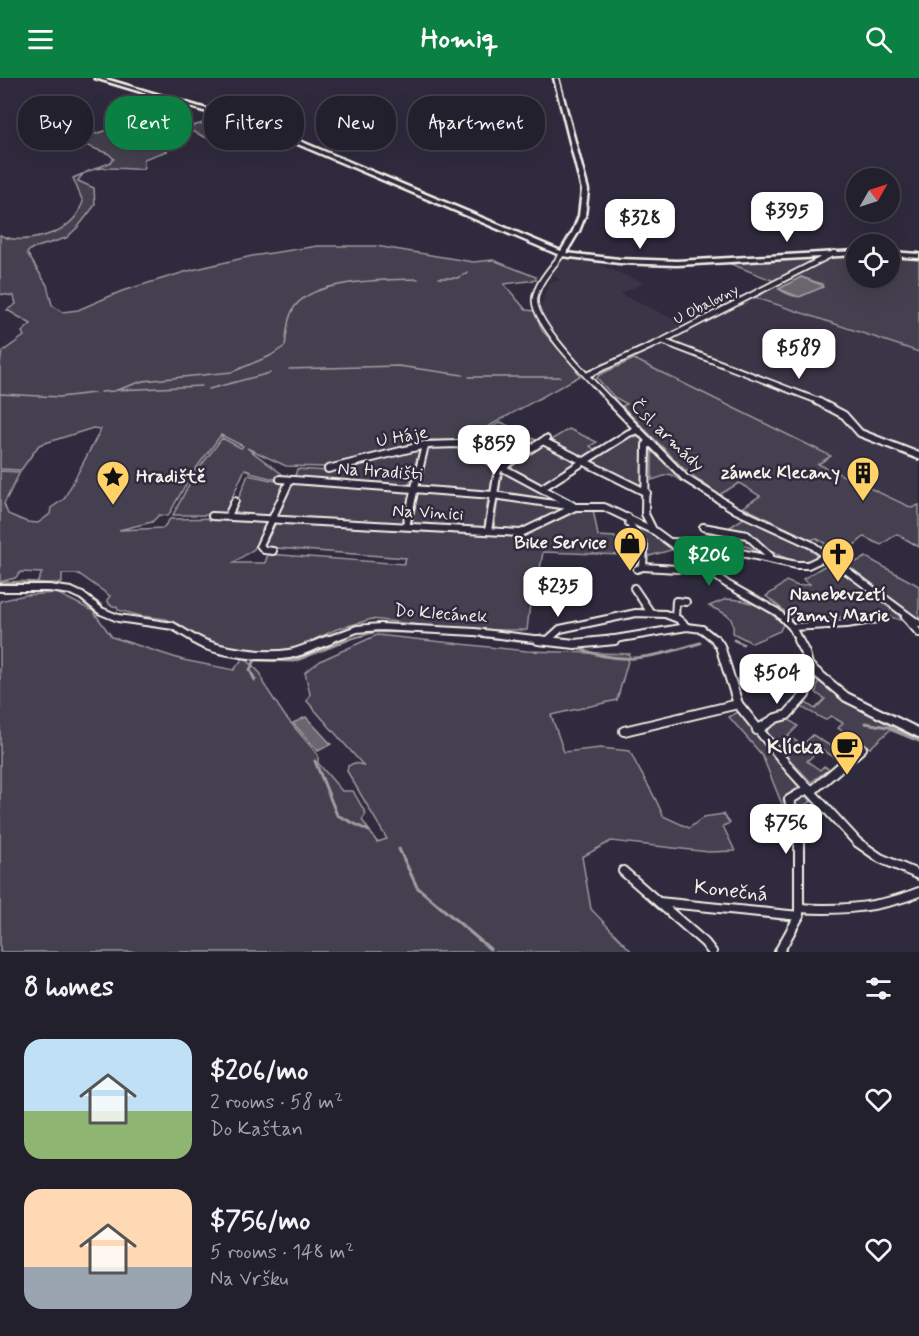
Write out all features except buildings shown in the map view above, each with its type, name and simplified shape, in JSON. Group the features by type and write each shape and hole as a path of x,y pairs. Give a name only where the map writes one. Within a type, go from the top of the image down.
{"street":[{"path":"97,78 252,123 562,254 619,261 676,263 846,253"},
{"path":"556,78 585,196 584,214 562,254"},
{"name":"U Obalovny","path":"587,375 662,341 835,253"},
{"name":"Čsl. armády","path":"562,254 541,285 535,303 544,326 650,444 678,472 708,494 736,510 798,538 827,556 919,624"},
{"path":"900,255 919,256"},
{"path":"662,341 824,403 844,416 860,433 919,456"},
{"path":"542,488 629,433 638,430"},
{"path":"488,531 493,495 501,466 545,440 646,493"},
{"name":"U Háje","path":"328,469 425,445 458,444 575,507"},
{"path":"650,444 646,445 645,514 653,530"},
{"path":"406,526 425,445"},
{"name":"Na Hradišti","path":"280,479 493,495 575,507 604,507 653,530 727,585 770,606 792,627 806,653 810,667"},
{"path":"273,551 264,550 260,544 290,480"},
{"path":"228,516 235,501"},
{"name":"Na Vinici","path":"212,516 521,533 575,507"},
{"path":"628,517 628,523 644,546 640,568 678,569 695,561"},
{"path":"702,527 747,535 773,558"},
{"path":"669,542 690,542 808,565 827,556"},
{"name":"Do Klecánek","path":"0,588 49,588 71,591 118,618 173,626 203,644 216,648 274,656 291,654 357,629 380,627 475,632 593,643 687,627"},
{"path":"634,588 651,613"},
{"path":"675,617 676,601 686,602"},
{"path":"548,640 555,631 622,615 651,613 675,617 687,627 702,629 716,639 720,646 738,704 757,730 813,788 857,842 880,858 919,875"},
{"path":"908,616 905,617 907,621 919,633"},
{"path":"792,627 866,623 878,619"},
{"path":"757,730 776,718 787,715 800,703 808,690 810,667"},
{"path":"810,667 846,697 919,733"},
{"path":"624,731 738,704"},
{"path":"779,952 799,912 799,827 789,800 813,788 862,748"},
{"path":"623,871 705,943 712,952"},
{"name":"Konečná","path":"659,902 799,912 894,902 919,892"}],"shaded area":[{"path":"204,123 204,137 192,131 192,126"},
{"path":"105,131 105,150 167,151 144,159 142,169 93,170 114,159 109,154 93,148 93,134"},
{"path":"86,173 78,181 94,188 95,205 66,238 31,249 27,253 47,285 52,305 62,312 78,310 122,291 188,271 252,256 318,246 376,246 473,262 493,260 536,277 536,280 504,284 526,310 535,311 542,330 580,376 462,441 427,440 327,467 286,466 247,448 282,474 278,480 250,473 251,471 245,469 224,515 173,515 194,475 222,438 241,448 243,446 221,435 191,475 168,516 159,515 152,522 119,530 163,528 170,519 231,518 268,521 254,549 233,563 265,563 268,554 404,564 406,558 264,547 276,523 522,537 577,511 593,509 598,536 615,537 622,555 543,552 540,569 534,569 527,630 462,630 372,619 337,629 285,653 222,646 203,639 166,619 118,610 107,600 110,596 79,574 62,574 62,583 37,583 42,573 21,572 15,578 0,582 0,471 20,472 4,504 8,514 27,522 38,523 50,514 51,508 64,499 101,429 93,428 39,445 21,470 0,469 2,352 24,336 22,332 31,324 7,310 16,304 14,296 0,294 0,235 30,239 61,229 70,223 83,202 73,178"},
{"path":"838,254 846,254 846,288 900,288 900,256 919,257 919,352 754,297","holes":["801,277 822,284 810,292 797,296 779,289"]},
{"path":"815,255 819,258 774,281 726,262"},
{"path":"563,258 588,260 644,283 620,294 687,325 588,371 544,323 540,309 549,283 561,280 553,275 555,270 560,269"},
{"path":"801,277 823,287 799,297 779,289"},
{"path":"754,297 919,352 919,505 912,508 817,464 830,456 634,359"},
{"path":"634,359 831,456 818,464 912,508 919,505 919,547 897,534 881,545 864,537 840,557 823,548 826,544 816,538 811,540 743,507 760,496 739,483 719,495 683,468 622,406 627,404 614,397 597,378"},
{"path":"501,422 536,440 501,462 463,442"},
{"path":"569,429 597,442 590,446 594,449 602,445 583,458 549,441"},
{"path":"630,435 642,439 644,459 642,484 636,485 589,461"},
{"path":"544,444 578,461 542,484 508,466"},
{"path":"456,446 494,466 490,492 418,488 428,449"},
{"path":"412,450 419,451 409,486 294,479 297,469 328,471"},
{"path":"652,451 691,486 670,474 652,480"},
{"path":"505,472 557,500 499,494 502,473"},
{"path":"248,475 285,483 271,515 232,514"},
{"path":"292,483 410,492 403,524 278,516"},
{"path":"418,493 488,498 484,528 412,524"},
{"path":"498,498 566,509 519,531 494,529"},
{"path":"747,516 808,548 817,555 816,557 804,562 784,558 766,548 761,553 742,545 698,540 698,537 727,529"},
{"path":"632,524 651,531 675,549 649,556 644,542"},
{"path":"847,557 856,562 866,557 919,586 919,619 842,561"},
{"path":"829,563 892,608 903,621 891,617 882,620 875,614 794,619 766,596 786,581 798,586 810,584 803,579"},
{"path":"57,593 93,611 112,637 183,660 234,670 244,657 261,674 263,683 285,716 318,755 318,763 342,791 353,791 366,814 362,820 377,842 387,839 347,771 348,766 354,763 363,765 307,701 310,694 305,672 322,660 377,635 527,651 630,654 617,700 551,715 564,752 601,748 630,751 663,816 689,828 704,817 723,814 730,823 723,826 735,851 709,852 611,841 582,857 591,909 632,952 0,952 0,601 25,595"},
{"path":"726,599 743,601 764,609 783,624 780,631 752,643 733,633 730,618 709,606"},
{"path":"818,681 866,713 919,738 919,742 890,730 870,748 838,728 843,723 831,716 825,720 801,707 806,703 815,709 825,699 816,693"},
{"path":"738,712 811,802 799,807 816,831 804,835 792,829 762,755 729,717"},
{"path":"306,717 331,744 318,751 293,723"},
{"path":"788,719 798,726 788,736 802,745 813,735 840,752 834,757 821,749 807,761 820,770 824,766 829,769 811,782 765,733 776,723"}],"waterway":[{"path":"439,278 457,278 468,273"},
{"path":"101,392 114,391 143,381 232,372 270,356 285,346 291,314 296,305 306,296 320,290 353,283 418,279"},
{"path":"289,369 398,366 463,375"},
{"path":"209,389 270,373"},
{"path":"469,377 560,377"},
{"path":"118,390 202,386"},
{"path":"0,394 60,397 94,393"},
{"path":"0,583 27,582 53,585 78,592 102,605"},
{"path":"167,620 180,625"},
{"path":"343,641 375,632 432,633"},
{"path":"447,633 520,641"},
{"path":"255,660 294,661 347,640"},
{"path":"506,640 537,643"},
{"path":"736,641 734,640 743,644"},
{"path":"575,647 608,657 637,658 700,643"},
{"path":"252,656 255,660"},
{"path":"255,660 250,670 255,680"},
{"path":"865,723 888,727 919,740"},
{"path":"315,761 337,815 369,831"},
{"path":"399,849 417,887 490,949"}],"place":[{"name":"zámek Klecany","path":"863,502"},
{"name":"Hradiště","path":"113,506"},
{"name":"Bike Service","path":"630,572"},
{"name":"Nanebevzetí Panny Marie","path":"838,583"},
{"name":"Klícka","path":"847,776"}]}
